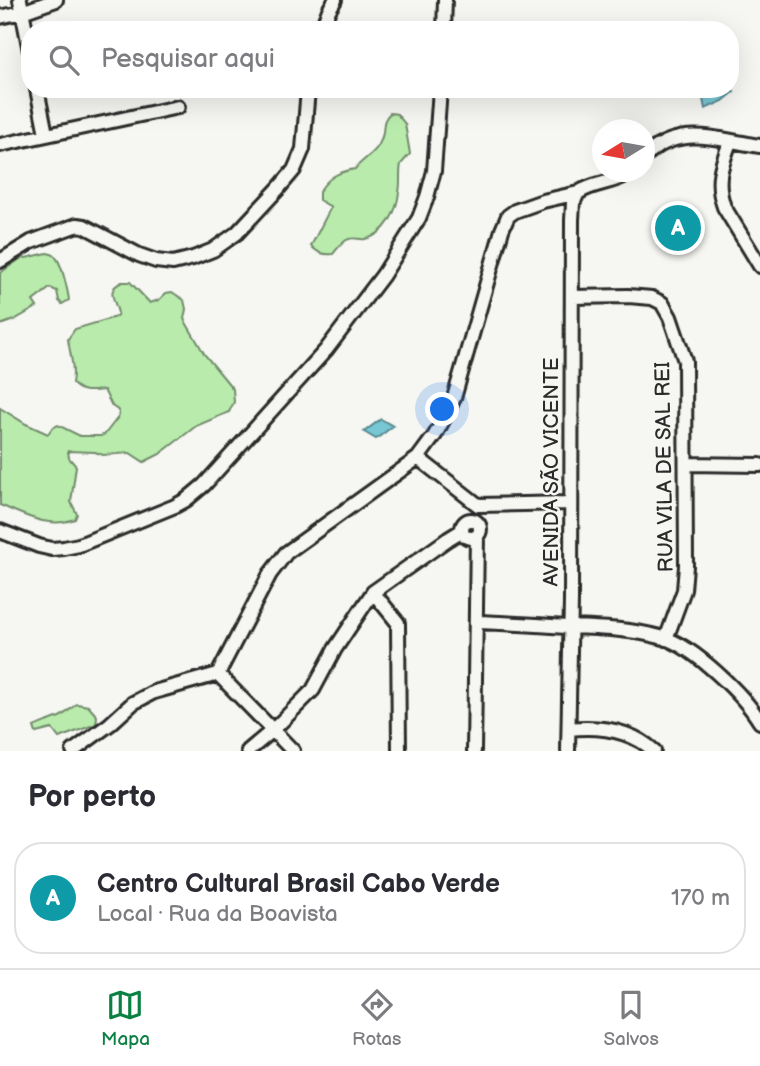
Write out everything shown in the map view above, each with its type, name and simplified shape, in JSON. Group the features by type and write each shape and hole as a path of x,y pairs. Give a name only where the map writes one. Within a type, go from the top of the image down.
{"street":[{"path":"0,17 21,6 56,0"},
{"path":"325,21 335,0"},
{"path":"444,21 445,0"},
{"path":"39,98 46,134"},
{"path":"0,261 31,242 76,225 84,226 156,261 173,262 213,250 237,233 294,170 303,149 307,98"},
{"path":"0,531 52,549 79,545 175,506 204,485 326,350 383,275 419,218 434,171 439,98"},
{"path":"0,145 178,107"},
{"path":"655,149 670,140 689,136 715,137 760,146"},
{"path":"730,142 718,181 720,197 760,266"},
{"path":"74,751 133,703 154,692 218,674 270,574 286,553 418,458 435,435 454,398 508,216 524,207 608,182"},
{"name":"AVENIDA SÃO VICENTE","path":"568,751 572,220 573,203 578,193"},
{"name":"RUA VILA DE SAL REI","path":"572,297 628,296 662,303 670,317 685,361 686,566 684,590 666,639"},
{"path":"418,458 478,505 570,503"},
{"path":"686,464 760,465"},
{"path":"475,521 478,505"},
{"path":"248,751 313,690 335,649 373,592 461,531 464,523 469,520 475,521 480,528 477,536 474,751"},
{"path":"461,531 469,539 477,536"},
{"path":"373,592 398,623 399,751"},
{"path":"476,622 598,627 666,639 694,655 728,682 755,712 760,722"},
{"path":"218,674 293,751"},
{"path":"569,729 593,727 613,730 632,737 654,751"}],"green space":[{"path":"390,113 397,114 405,124 410,154 401,164 400,189 393,214 379,233 372,237 346,240 333,254 318,252 311,246 331,207 319,200 319,192 330,179 355,169 376,149 385,120"},
{"path":"47,253 54,255 59,262 69,300 62,304 57,291 50,288 33,301 37,307 0,325 0,273 23,257"},
{"path":"122,282 130,282 150,303 172,292 184,300 184,319 205,355 233,389 234,402 229,412 196,426 160,454 144,462 130,453 103,455 68,451 69,458 76,466 71,502 77,514 75,519 46,522 0,505 0,408 48,434 58,425 80,436 101,436 119,416 119,411 112,406 104,390 83,390 72,383 73,367 68,339 75,329 116,317 118,313 112,292"},
{"path":"77,704 88,706 97,716 96,724 59,738 52,729 36,733 34,727 60,717"}],"water":[{"path":"705,98 727,98 705,109"},
{"path":"381,419 393,426 376,439 364,432"}],"place":[{"name":"Centro Cultural Brasil Cabo Verde","path":"678,228"}]}
